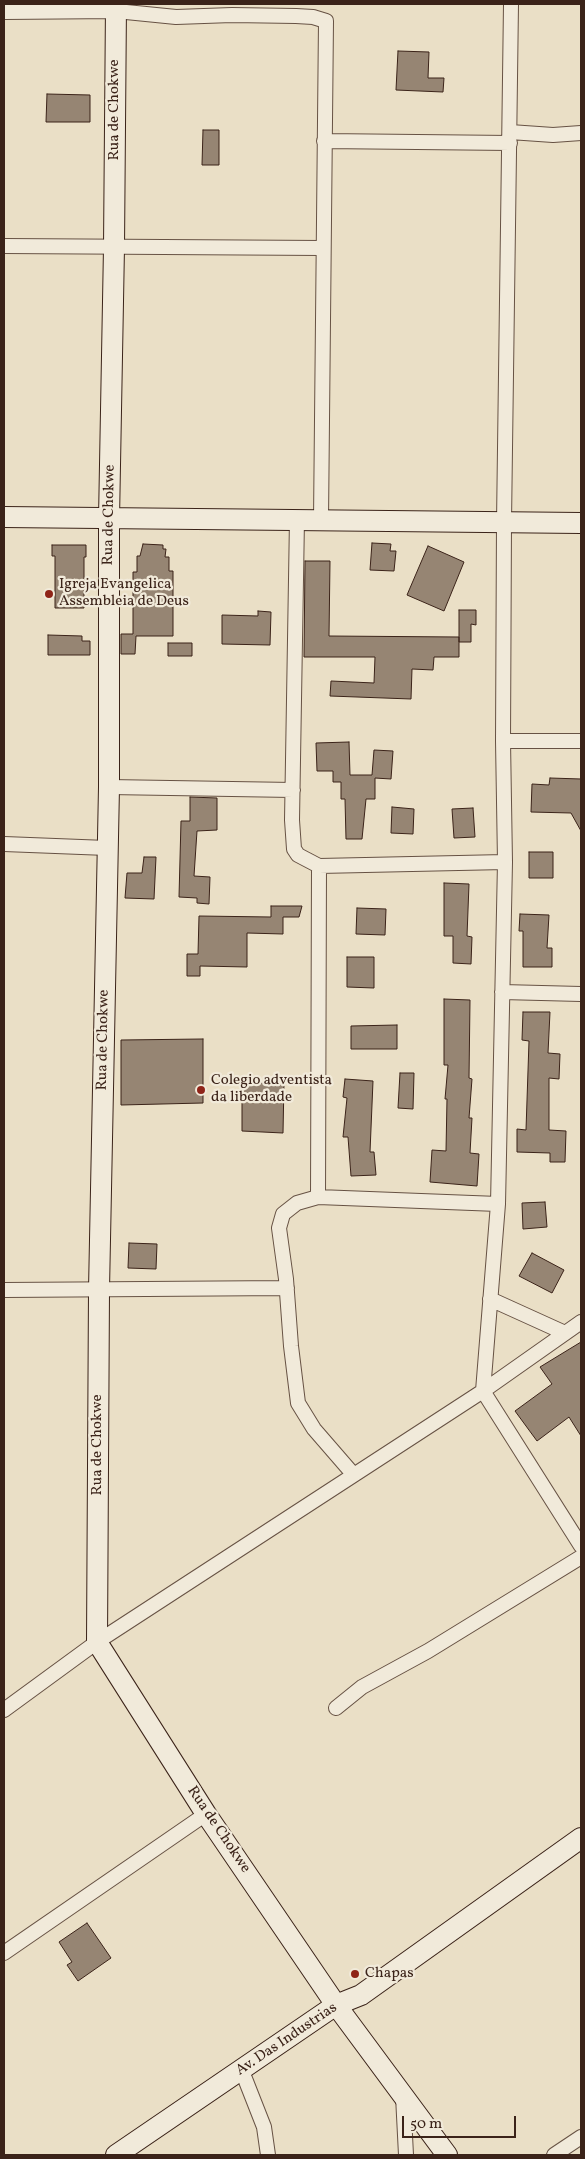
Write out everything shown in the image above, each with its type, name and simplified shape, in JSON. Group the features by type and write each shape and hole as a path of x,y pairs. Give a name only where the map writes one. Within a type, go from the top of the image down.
{"street":[{"path":"511,4 504,522 504,862 498,1204 483,1391 581,1546"},
{"path":"4,12 116,8 176,17 232,14 312,17 326,21 322,248 321,519"},
{"name":"Rua de Chokwe","path":"116,8 109,519 109,788 99,1290 97,1642 206,1814 336,2006 447,2155"},
{"path":"324,141 510,138 581,133"},
{"path":"4,246 322,248"},
{"path":"4,517 109,519 297,518 581,523"},
{"path":"297,518 293,790 294,849 298,855 318,866 504,862"},
{"path":"503,741 581,742"},
{"path":"109,788 293,790"},
{"path":"4,844 108,848"},
{"path":"318,866 318,1197"},
{"path":"502,992 581,994"},
{"path":"353,1474 314,1429 298,1403 293,1374 287,1288 279,1228 283,1214 297,1203 318,1197 498,1204"},
{"path":"4,1290 287,1288"},
{"path":"490,1299 565,1334"},
{"path":"4,1710 97,1642 483,1391 581,1322"},
{"path":"336,1708 362,1687 428,1651 581,1557"},
{"path":"4,1953 206,1814"},
{"name":"Av. Das Industrias","path":"116,2155 336,2006 361,1995 581,1838"},
{"path":"242,2070 264,2127 268,2155"},
{"path":"403,2096 406,2155"},
{"path":"554,2155 581,2136"}],"building":[{"path":"398,51 429,52 428,78 444,78 443,92 396,90"},
{"path":"47,94 90,95 90,122 46,122"},
{"path":"203,130 219,130 219,165 202,165"},
{"path":"372,543 391,544 390,551 396,551 394,571 370,570"},
{"path":"143,544 163,545 163,549 166,549 165,557 169,557 169,571 173,571 173,636 136,636 135,654 121,654 121,634 133,634 133,572 137,572 137,556 140,556"},
{"path":"52,545 86,545 86,557 84,557 84,608 55,608 55,556 52,556"},
{"path":"428,546 464,562 444,611 407,595"},
{"path":"305,561 330,561 329,636 459,637 459,657 434,657 433,670 412,669 411,699 330,696 331,681 374,683 375,657 304,657"},
{"path":"459,610 476,610 476,625 471,624 471,642 459,642"},
{"path":"258,611 271,612 270,645 222,644 222,615 258,616"},
{"path":"48,635 82,636 82,641 90,641 90,655 48,655"},
{"path":"168,643 192,643 192,656 168,656"},
{"path":"349,742 350,775 372,775 374,750 393,751 391,779 375,778 375,799 366,799 362,839 346,839 345,799 341,799 341,782 333,782 333,771 317,771 316,743"},
{"path":"550,778 581,779 581,831 571,813 531,812 532,784 549,785"},
{"path":"190,797 217,798 217,830 197,831 194,876 210,877 209,904 197,903 197,898 179,897 181,821 190,821"},
{"path":"392,807 414,809 413,834 391,833"},
{"path":"473,808 475,837 454,838 452,809"},
{"path":"529,852 553,852 553,878 529,878"},
{"path":"144,857 156,857 154,899 125,898 127,873 142,873"},
{"path":"444,883 469,884 467,936 472,937 471,964 453,963 453,936 444,936"},
{"path":"271,906 302,906 299,917 283,917 283,934 247,933 247,967 200,966 200,976 187,976 187,954 198,954 199,916 271,917"},
{"path":"357,908 386,909 385,935 356,934"},
{"path":"520,914 549,915 547,948 552,948 552,967 523,967 523,931 519,931"},
{"path":"347,957 374,957 374,988 347,987"},
{"path":"444,999 470,1000 469,1078 472,1079 469,1118 472,1118 470,1153 479,1154 477,1186 430,1182 432,1150 446,1151 447,1099 445,1099 448,1065 444,1065"},
{"path":"523,1012 550,1012 548,1053 560,1054 559,1079 549,1078 549,1130 566,1131 565,1162 550,1162 550,1153 517,1152 517,1129 526,1130 529,1041 522,1040"},
{"path":"397,1025 397,1049 351,1049 351,1026"},
{"path":"203,1039 203,1103 121,1105 121,1040"},
{"path":"400,1073 414,1073 413,1109 398,1108"},
{"path":"345,1079 373,1081 370,1152 374,1152 376,1175 351,1176 348,1137 343,1137 347,1098 343,1097"},
{"path":"284,1082 283,1133 242,1131 242,1084"},
{"path":"545,1202 547,1227 523,1229 522,1203"},
{"path":"129,1243 157,1244 156,1269 128,1268"},
{"path":"532,1253 564,1270 552,1293 519,1276"},
{"path":"581,1342 581,1436 569,1417 537,1441 515,1411 552,1384 540,1367"},
{"path":"87,1923 111,1958 78,1981 67,1965 72,1962 59,1942"}],"place":[{"name":"Igreja Evangelica Assembleia de Deus","path":"49,594"},
{"name":"Colegio adventista da liberdade","path":"201,1090"},
{"name":"Chapas","path":"355,1974"}]}
